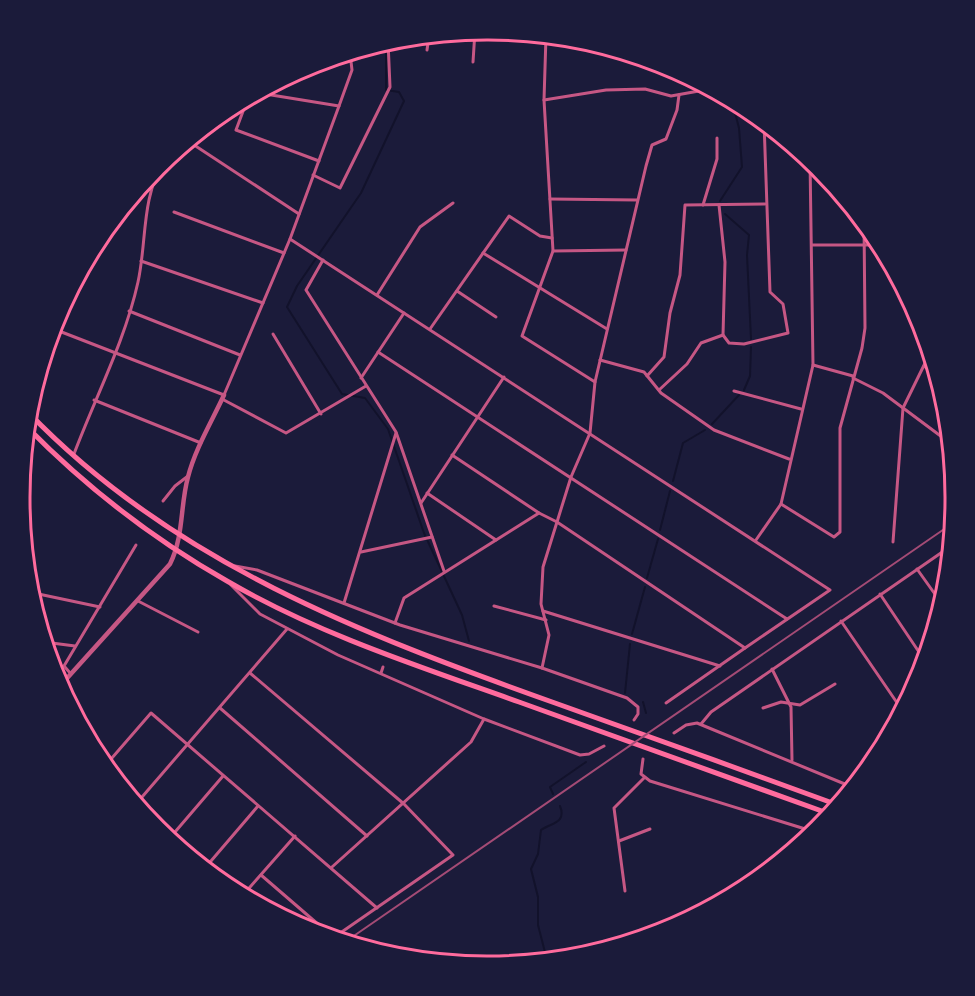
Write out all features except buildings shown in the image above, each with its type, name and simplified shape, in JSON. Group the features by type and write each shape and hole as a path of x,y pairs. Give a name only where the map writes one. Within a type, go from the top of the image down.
{"highway":[{"path":"37,420 74,454 180,534 230,566 307,607 389,642 829,802"},
{"path":"35,434 118,508 176,551 228,582 303,619 384,653 821,811"}],"street":[{"path":"473,62 474,40"},
{"path":"427,50 428,44"},
{"path":"546,44 544,100 553,251 522,336 595,381"},
{"path":"313,175 340,188 390,87 388,51"},
{"path":"67,678 170,564 180,534 188,476 290,239 352,70 352,61"},
{"path":"544,100 606,90 645,90 679,95 697,92"},
{"path":"272,95 339,106"},
{"path":"542,668 549,635 540,585 543,567 571,477 590,433 595,381 652,145 666,139 675,117 679,95"},
{"path":"243,112 236,130 319,161"},
{"path":"719,206 725,262 723,334 729,343 744,344 788,333 783,304 770,292 764,134"},
{"path":"704,206 717,159 717,138"},
{"path":"196,146 299,213"},
{"path":"756,540 781,504 789,459 813,365 810,173"},
{"path":"74,454 129,311 141,261 151,188"},
{"path":"550,199 637,200"},
{"path":"377,295 420,227 453,203"},
{"path":"647,376 664,357 670,313 680,275 686,205 765,204"},
{"path":"174,212 284,253"},
{"path":"430,329 510,216 540,236 552,238"},
{"path":"781,504 834,537 840,532 840,428 862,348 865,328 864,238"},
{"path":"290,239 830,590 666,703"},
{"path":"812,245 869,245"},
{"path":"553,251 626,250"},
{"path":"483,253 607,330"},
{"path":"323,260 306,290 396,432 444,571"},
{"path":"141,261 263,303"},
{"path":"457,291 496,317"},
{"path":"129,311 240,355"},
{"path":"361,378 404,313"},
{"path":"61,332 223,398 286,433 366,386"},
{"path":"273,334 321,414"},
{"path":"659,390 687,364 701,344 723,334"},
{"path":"378,352 787,619"},
{"path":"600,360 644,372 659,390 714,430 789,459"},
{"path":"813,365 853,377 883,393 941,436"},
{"path":"893,542 903,408 924,366"},
{"path":"421,503 476,416 504,377"},
{"path":"734,391 801,409"},
{"path":"94,400 202,443"},
{"path":"344,603 396,432"},
{"path":"452,455 539,513 557,522 745,648"},
{"path":"163,501 175,486 188,476"},
{"path":"427,493 496,540"},
{"path":"394,623 404,598 539,513"},
{"path":"361,552 432,537"},
{"path":"71,674 64,666 136,545"},
{"path":"701,724 711,712 942,552"},
{"path":"230,566 257,570 394,623 542,668 627,698 638,707 638,714 634,720"},
{"path":"917,569 934,593"},
{"path":"228,582 252,609 287,629 484,719 580,755 589,754 604,746"},
{"path":"41,594 100,607"},
{"path":"880,594 919,651"},
{"path":"138,601 198,632"},
{"path":"494,606 546,620"},
{"path":"543,611 720,666"},
{"path":"841,621 897,702"},
{"path":"398,631 400,625"},
{"path":"142,797 287,629"},
{"path":"53,643 75,646"},
{"path":"381,673 383,667"},
{"path":"772,669 789,703 792,760"},
{"path":"250,673 404,804 453,855 343,932"},
{"path":"762,708 789,703 800,705 835,684"},
{"path":"220,708 367,837"},
{"path":"112,758 151,713 377,908"},
{"path":"332,867 471,742 484,719"},
{"path":"675,733 691,723 701,724 792,760 844,784"},
{"path":"643,759 640,771 644,778 804,828"},
{"path":"175,832 223,776"},
{"path":"625,891 615,805 644,778"},
{"path":"210,862 258,806"},
{"path":"619,841 651,829"},
{"path":"250,888 294,836"},
{"path":"261,875 316,922"}],"waterway":[{"path":"386,52 386,90 399,92 404,101 361,193 297,286 287,307 342,394 365,398 388,429 424,533 462,615 469,641"},
{"path":"720,201 742,167 739,128 735,114"},
{"path":"725,214 749,235 747,255 751,339"},
{"path":"744,390 750,376 751,347"},
{"path":"712,424 739,395"},
{"path":"673,481 683,443 705,430"},
{"path":"660,530 670,491"},
{"path":"647,578 658,539"},
{"path":"632,634 645,587"},
{"path":"625,693 630,644"},
{"path":"643,702 646,713"},
{"path":"553,794 550,787 586,762"},
{"path":"545,952 538,925 538,897 531,869 538,854 541,830 560,819 562,812 560,806"}],"railway":[{"path":"354,935 944,529"}]}
